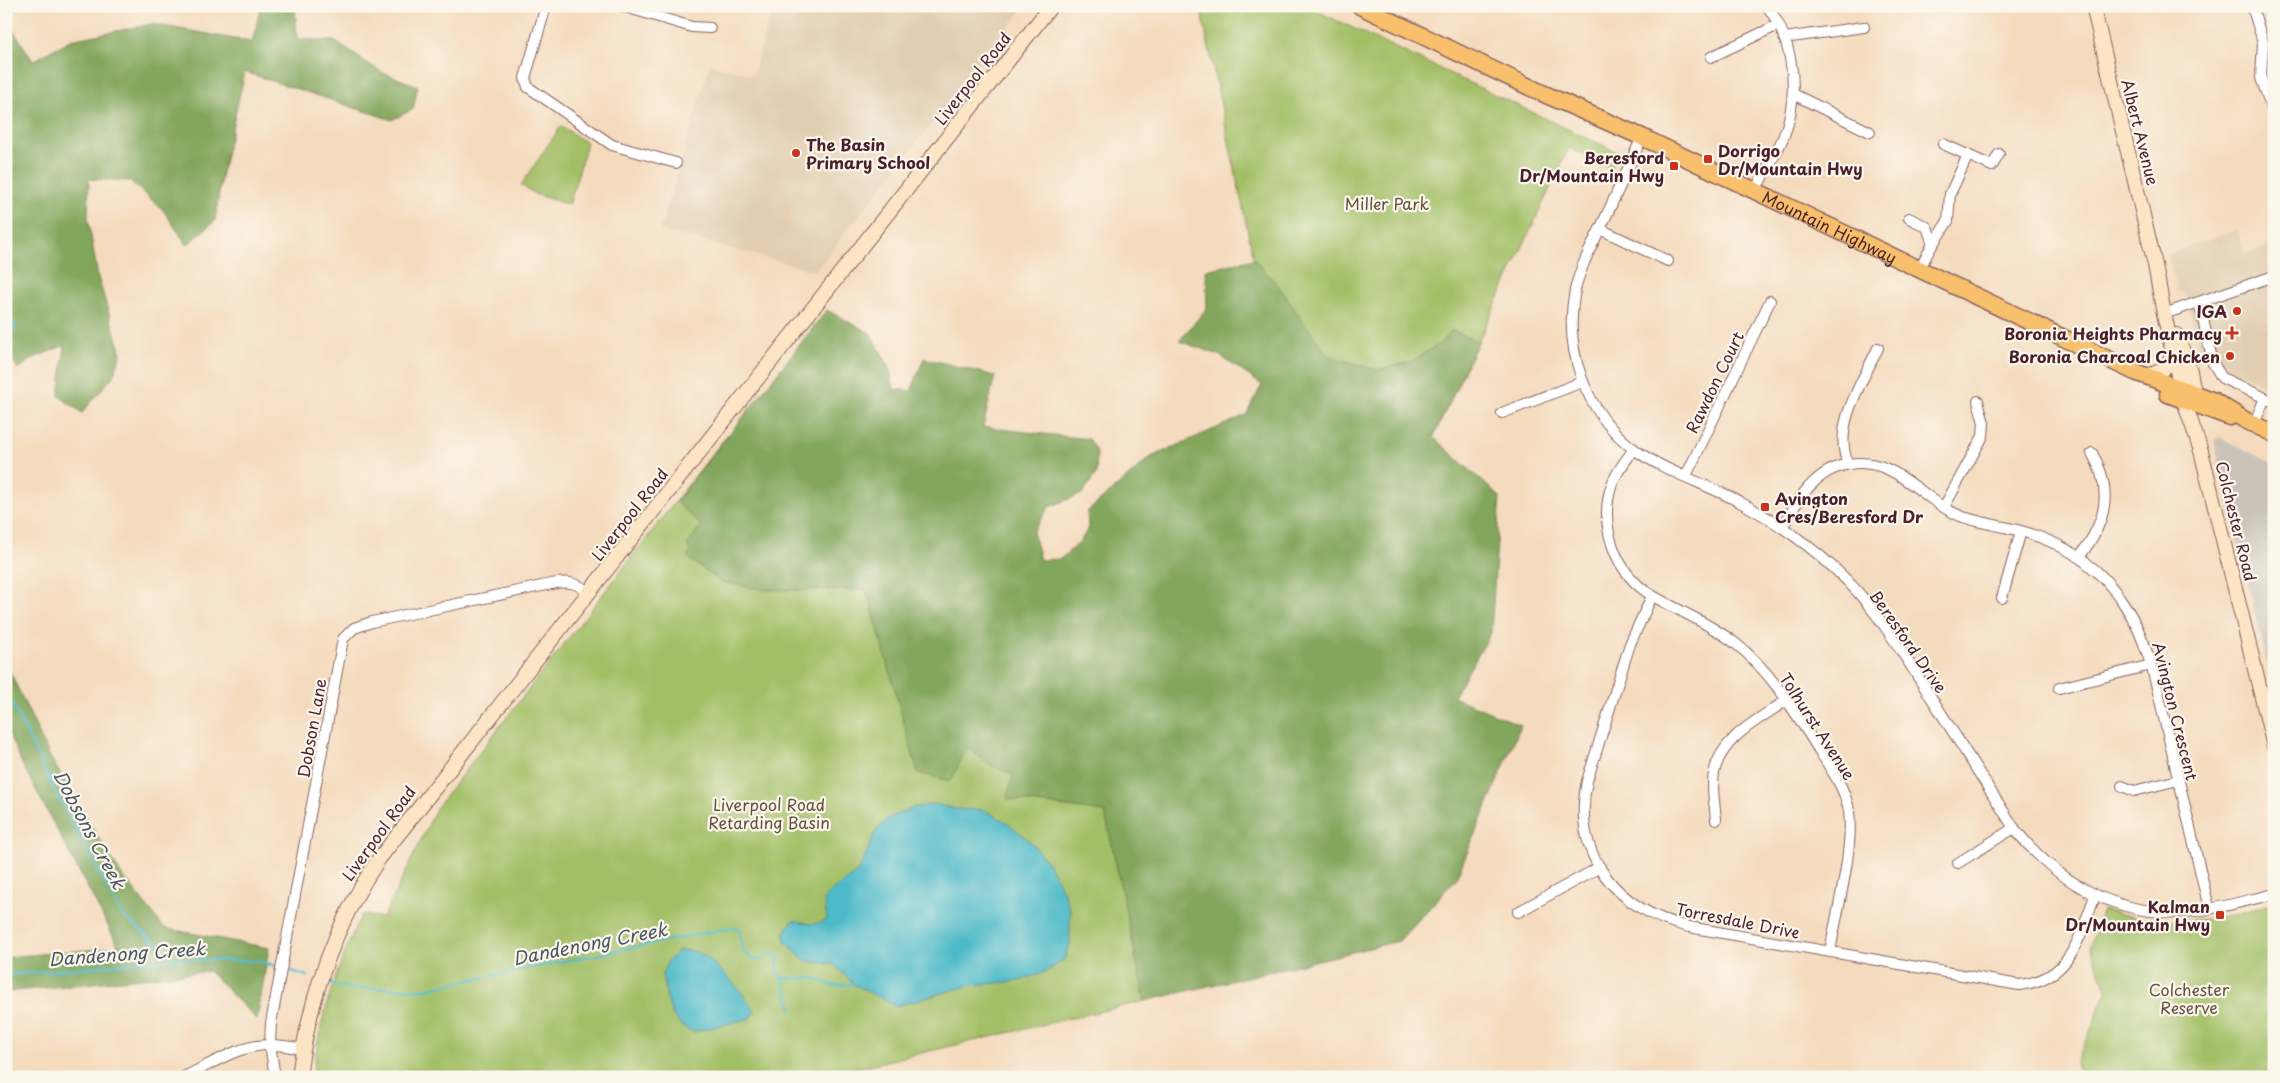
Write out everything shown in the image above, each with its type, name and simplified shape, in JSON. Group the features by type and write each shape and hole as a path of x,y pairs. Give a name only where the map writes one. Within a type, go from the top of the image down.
{"main road":[{"name":"Liverpool Road","path":"299,1077 302,1049 327,956 355,896 368,874 403,826 1051,6"},
{"name":"Mountain Highway","path":"1360,6 1542,93 1642,137 1754,192 2140,374 2162,392 2189,397 2274,434"},
{"name":"Albert Avenue","path":"2094,6 2168,312 2190,371 2189,397"},
{"name":"Albert Avenue","path":"2168,312 2173,353 2189,397"},
{"path":"2140,374 2155,374 2167,368 2173,353"},
{"name":"Colchester Road","path":"2189,397 2274,746"}],"street":[{"path":"546,6 525,78 528,86 612,145 676,163"},
{"path":"622,6 692,27 710,28"},
{"path":"1754,192 1783,137 1793,94 1792,65 1784,38 1767,6"},
{"path":"2252,6 2263,42 2260,78 2274,116"},
{"path":"1711,57 1778,25"},
{"path":"1784,38 1864,27"},
{"path":"1793,94 1870,132"},
{"name":"Beresford Drive","path":"1642,137 1586,258 1576,289 1572,326 1575,356 1582,382 1596,407 1612,429 1634,449 1782,526 1837,570 1879,619 2014,828 2031,850 2053,870 2095,896 2109,902 2150,910 2181,912 2274,894"},
{"path":"1943,144 1992,166 1999,154"},
{"path":"1919,270 1948,221 1950,194 1968,155"},
{"path":"1909,218 1927,227 1933,244"},
{"path":"1600,229 1668,261"},
{"path":"2168,312 2274,276"},
{"name":"Rawdon Court","path":"1686,476 1770,302"},
{"path":"2199,302 2213,363 2222,378 2269,400 2249,422"},
{"path":"1848,464 1845,456 1843,434 1847,414 1878,348"},
{"path":"1502,413 1582,382"},
{"path":"1944,507 1983,436 1984,423 1978,401"},
{"name":"Tolhurst Avenue","path":"1634,449 1612,484 1608,503 1607,522 1619,562 1638,586 1652,596 1706,623 1736,644 1760,667 1787,700 1837,777 1848,806 1850,831 1830,952"},
{"path":"2079,557 2096,531 2105,494 2106,485 2102,470 2092,452"},
{"name":"Avington Crescent","path":"1782,526 1802,493 1828,472 1848,464 1861,463 1889,469 1902,475 1944,507 1962,516 2021,531 2061,546 2079,557 2106,580 2126,607 2144,644 2151,665 2209,908"},
{"path":"2002,598 2021,531"},
{"name":"Dobson Lane","path":"275,1077 270,1044 271,1023 340,650 348,633 372,622 556,583 577,584 589,593"},
{"name":"Torresdale Drive","path":"1652,596 1630,644 1585,791 1584,818 1588,838 1600,867 1609,881 1630,902 1660,919 1689,927 2019,985 2036,983 2054,974 2070,957 2095,896"},
{"path":"2059,688 2151,665"},
{"path":"1716,820 1713,787 1718,759 1727,744 1787,700"},
{"path":"2122,786 2134,791 2178,780"},
{"path":"1958,862 2014,828"},
{"path":"1518,912 1600,867"},
{"path":"184,1077 240,1051 270,1044 302,1049"}],"shaded area":[{"name":"The Basin Primary School","path":"773,6 1025,6 815,271 660,230 710,64 753,75"},
{"path":"2237,230 2245,254 2274,244 2274,390 2200,355 2186,295 2177,290 2168,254"},
{"path":"2219,437 2274,464 2274,692 2214,441"}],"green space":[{"path":"261,6 295,6 297,39 334,41 381,72 418,86 413,109 392,120 245,72 222,172 215,221 187,245 163,210 130,181 89,179 88,218 98,277 121,353 114,375 82,413 59,396 65,345 34,358 18,369 6,351 6,18 33,61 70,40 152,24 252,42"},
{"name":"Miller Park","path":"1200,6 1306,6 1619,153 1612,168 1569,148 1433,438 1276,364"},
{"path":"561,126 587,143 569,205 535,194 521,185"},
{"path":"1254,259 1279,287 1327,355 1377,370 1410,362 1440,344 1452,330 1478,342 1433,437 1500,497 1491,633 1453,697 1521,725 1456,879 1399,941 1145,1001 1105,812 1007,799 1013,775 991,765 967,748 951,781 918,773 867,590 765,590 721,582 687,557 691,551 687,546 701,525 676,502 827,310 870,333 889,366 894,389 911,391 924,358 995,376 983,427 1089,439 1097,453 1096,474 1082,494 1049,507 1033,532 1040,560 1060,559 1079,543 1088,529 1087,512 1151,457 1246,415 1262,385 1219,355 1179,341 1207,308 1206,270"},
{"name":"Liverpool Road Retarding Basin","path":"880,414 1105,812 1145,1001 818,1077 313,1077 319,1035 330,994 344,953 362,914 383,918 437,807 727,435"},
{"path":"6,663 49,755 119,871 164,928 269,948 257,1020 209,971 6,992 6,957 119,947 21,762 6,727"},
{"name":"Colchester Reserve","path":"2273,905 2274,1077 2080,1077 2076,1063 2107,992 2090,947 2103,910 2152,921 2209,919"}],"water":[{"path":"935,804 956,809 984,810 1008,823 1033,844 1050,866 1064,893 1070,910 1070,944 1064,960 1047,971 1020,981 971,985 896,1006 855,985 833,964 806,961 785,941 784,933 793,920 815,924 827,918 824,902 826,896 859,870 876,831 888,818 916,807"},
{"path":"678,951 694,951 701,954 718,968 736,987 755,1012 751,1018 693,1032 680,1025 672,1014 662,974 668,961"}],"waterway":[{"name":"Dobsons Creek","path":"6,101 9,108 6,124"},
{"name":"Dobsons Creek","path":"6,316 14,322 14,330 6,335"},
{"name":"Dobsons Creek","path":"6,691 54,789 122,915 177,959"},
{"name":"Dandenong Creek","path":"329,983 348,988 425,989 735,927 739,929 743,951 750,957 757,960 772,954 778,957 777,972 782,978 792,1009"},
{"name":"Dandenong Creek","path":"6,975 177,959 261,961 278,967"},
{"name":"Dandenong Creek","path":"283,968 307,976"},
{"path":"782,978 814,978 834,986 853,984"}],"place":[{"name":"The Basin Primary School","path":"796,153"},
{"name":"Dorrigo Dr/Mountain Hwy","path":"1708,159"},
{"name":"Beresford Dr/Mountain Hwy","path":"1674,166"},
{"name":"IGA","path":"2237,311"},
{"name":"Boronia Heights Pharmacy","path":"2232,333"},
{"name":"Boronia Charcoal Chicken","path":"2230,356"},
{"name":"Avington Cres/Beresford Dr","path":"1765,507"},
{"name":"Kalman Dr/Mountain Hwy","path":"2220,915"}]}
